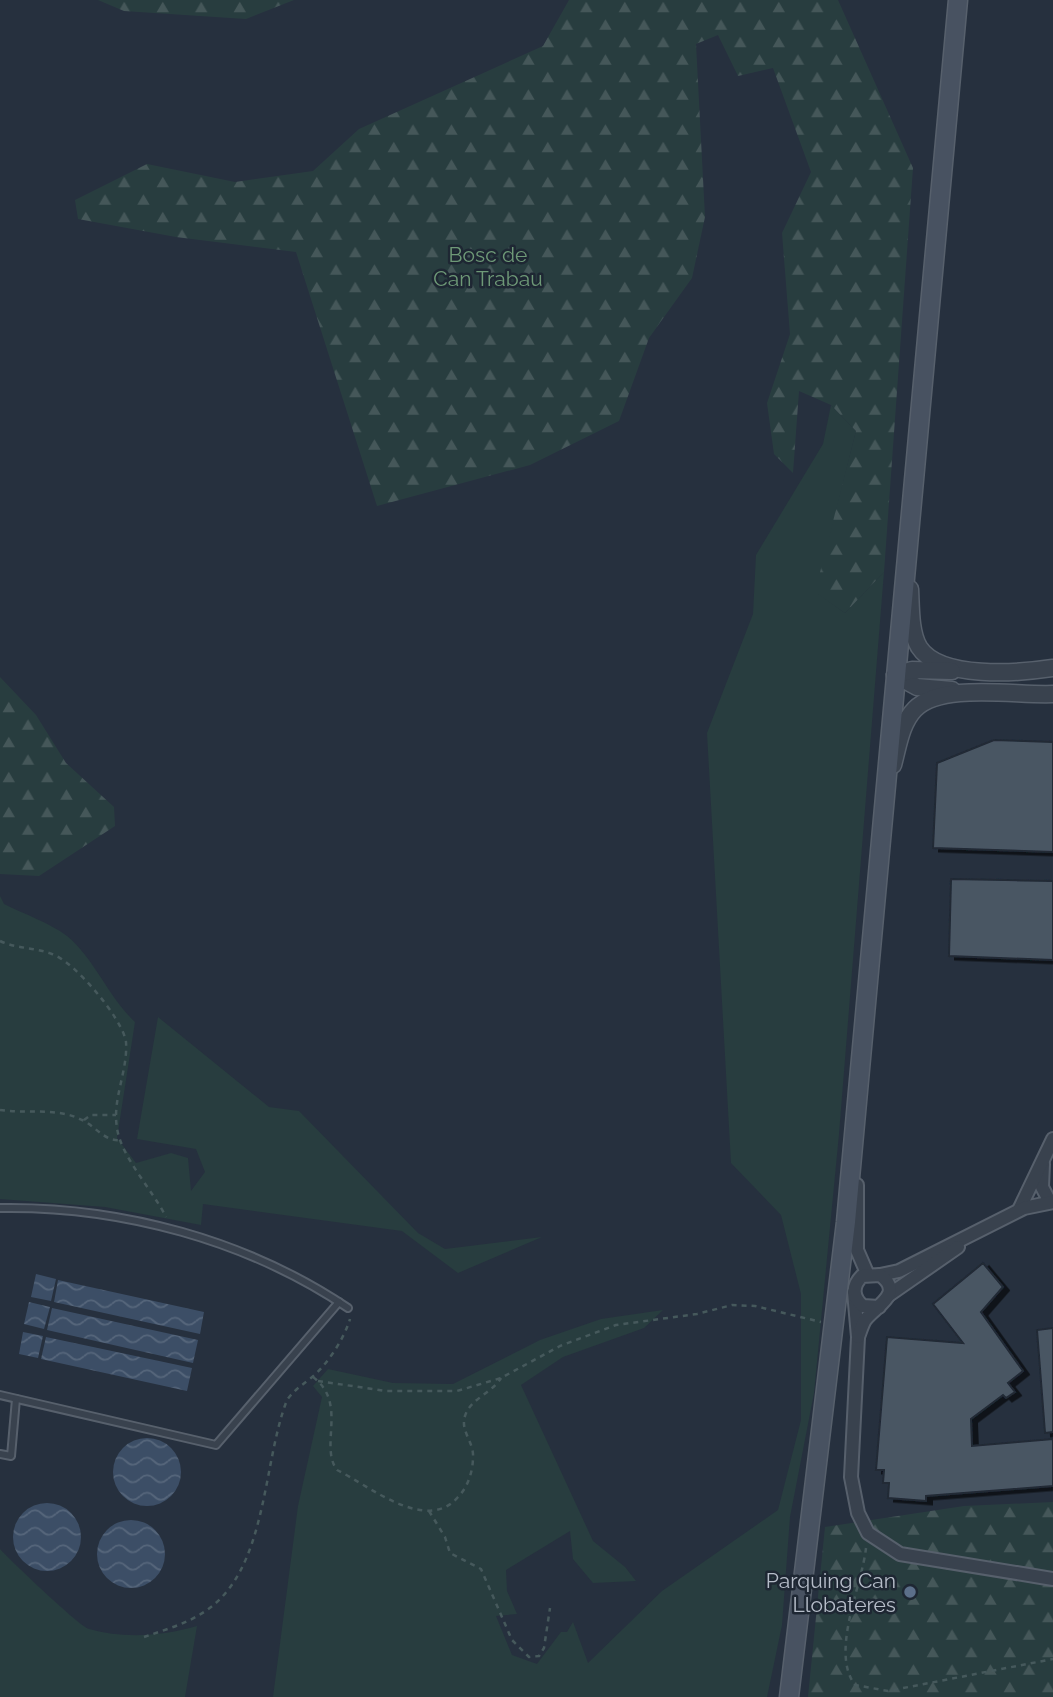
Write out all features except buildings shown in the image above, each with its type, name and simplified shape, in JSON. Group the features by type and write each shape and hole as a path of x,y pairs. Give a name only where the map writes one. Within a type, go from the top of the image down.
{"main road":[{"path":"789,1697 834,1325 857,1102 958,0"}],"street":[{"path":"907,554 918,645 929,657 969,671"},
{"path":"895,675 912,670 969,671 1049,667"},
{"path":"895,675 917,687 967,692 1052,694"},
{"path":"884,801 902,733 915,709 933,699 967,692"},
{"path":"857,1102 857,1250 874,1274 888,1283 890,1295"},
{"path":"1019,1210 1043,1154 1053,1139"},
{"path":"1043,1154 1042,1187 1052,1198 1019,1210 899,1271 874,1274 857,1280 854,1292 858,1337 851,1477 858,1513 868,1533 900,1554 1053,1579"},
{"path":"858,1337 866,1320 890,1295 986,1226"},
{"path":"854,1292 863,1306 879,1307"}],"lane":[{"path":"0,1208 85,1212 170,1228 222,1244 348,1308"},
{"path":"0,1395 216,1445 339,1302"},
{"path":"0,1454 11,1456 16,1399"}],"path":[{"path":"0,941 13,947 51,953 67,962 116,1019 126,1042 116,1115 120,1140 155,1195 170,1228"},
{"path":"0,1110 58,1113 84,1121 108,1138 120,1140"},
{"path":"84,1121 91,1115 116,1115"},
{"path":"318,1381 386,1391 457,1391 501,1378 560,1346 615,1325 697,1314 732,1305 755,1306 834,1325"},
{"path":"144,1637 206,1611 234,1578 244,1561 260,1516 282,1414 295,1389 313,1377 347,1327 350,1313 348,1308"},
{"path":"313,1377 318,1381 332,1411 330,1451 331,1462 337,1470 407,1507 429,1511 444,1508 463,1491 473,1458 472,1443 463,1425 465,1414 501,1378"},
{"path":"429,1511 445,1537 450,1553 481,1569 512,1640 529,1657 539,1656 544,1648 550,1608"},
{"path":"868,1533 847,1646 847,1670 855,1685 887,1691 1053,1659"}],"green space":[{"path":"98,0 294,0 246,19 124,11"},
{"name":"Bosc de Can Trabau","path":"569,0 838,0 913,168 884,572 845,613 815,592 856,431 831,405 799,391 793,473 774,454 767,403 790,334 782,233 811,172 773,68 738,76 718,35 696,44 705,217 692,278 649,338 619,421 530,465 377,506 296,252 176,237 78,219 75,200 147,164 235,182 313,171 359,129 543,46"},
{"path":"831,405 856,431 816,592 845,613 884,572 839,1134 814,1393 790,1517 782,1625 767,1697 273,1697 298,1506 322,1397 313,1386 328,1369 393,1383 453,1384 540,1340 601,1319 663,1310 644,1328 563,1357 521,1385 593,1541 625,1567 636,1581 593,1583 573,1559 570,1531 506,1570 507,1591 517,1614 496,1616 512,1655 537,1664 561,1632 567,1632 573,1622 588,1663 662,1591 778,1510 801,1420 801,1294 781,1215 731,1163 707,733 753,614 756,555 823,444"},
{"path":"0,677 36,715 66,763 114,807 115,826 39,876 0,874"},
{"path":"0,896 4,904 60,931 77,945 117,1002 135,1022 117,1138 136,1163 171,1153 188,1158 191,1191 205,1172 196,1149 137,1139 158,1017 269,1107 299,1111 418,1233 445,1249 542,1237 458,1273 402,1231 203,1204 201,1225 105,1207 0,1199"},
{"path":"1053,1502 1053,1697 808,1697 825,1527 964,1506"},
{"path":"0,1549 59,1605 89,1629 143,1635 197,1626 185,1697 0,1697"}],"water":[{"path":"36,1274 56,1279 51,1301 31,1297"},
{"path":"58,1280 204,1312 200,1334 54,1302"},
{"path":"29,1302 50,1307 44,1329 24,1324"},
{"path":"52,1308 198,1340 193,1363 47,1330"},
{"path":"23,1332 43,1336 38,1358 19,1354"},
{"path":"46,1337 192,1368 187,1391 41,1359"},
{"path":"147,1438 160,1441 171,1448 178,1459 181,1472 178,1485 171,1496 160,1503 147,1506 134,1503 123,1496 116,1485 113,1472 116,1459 123,1448 134,1441"},
{"path":"40,1503 54,1503 66,1508 76,1518 81,1537 76,1556 66,1566 54,1571 40,1571 28,1566 18,1556 13,1544 13,1530 18,1518 28,1508"},
{"path":"131,1520 144,1523 155,1530 162,1541 165,1554 162,1567 155,1578 144,1585 131,1588 118,1585 107,1578 100,1567 97,1554 100,1541 107,1530 118,1523"}],"place":[{"name":"Parquing Can Llobateres","path":"910,1592"}]}
